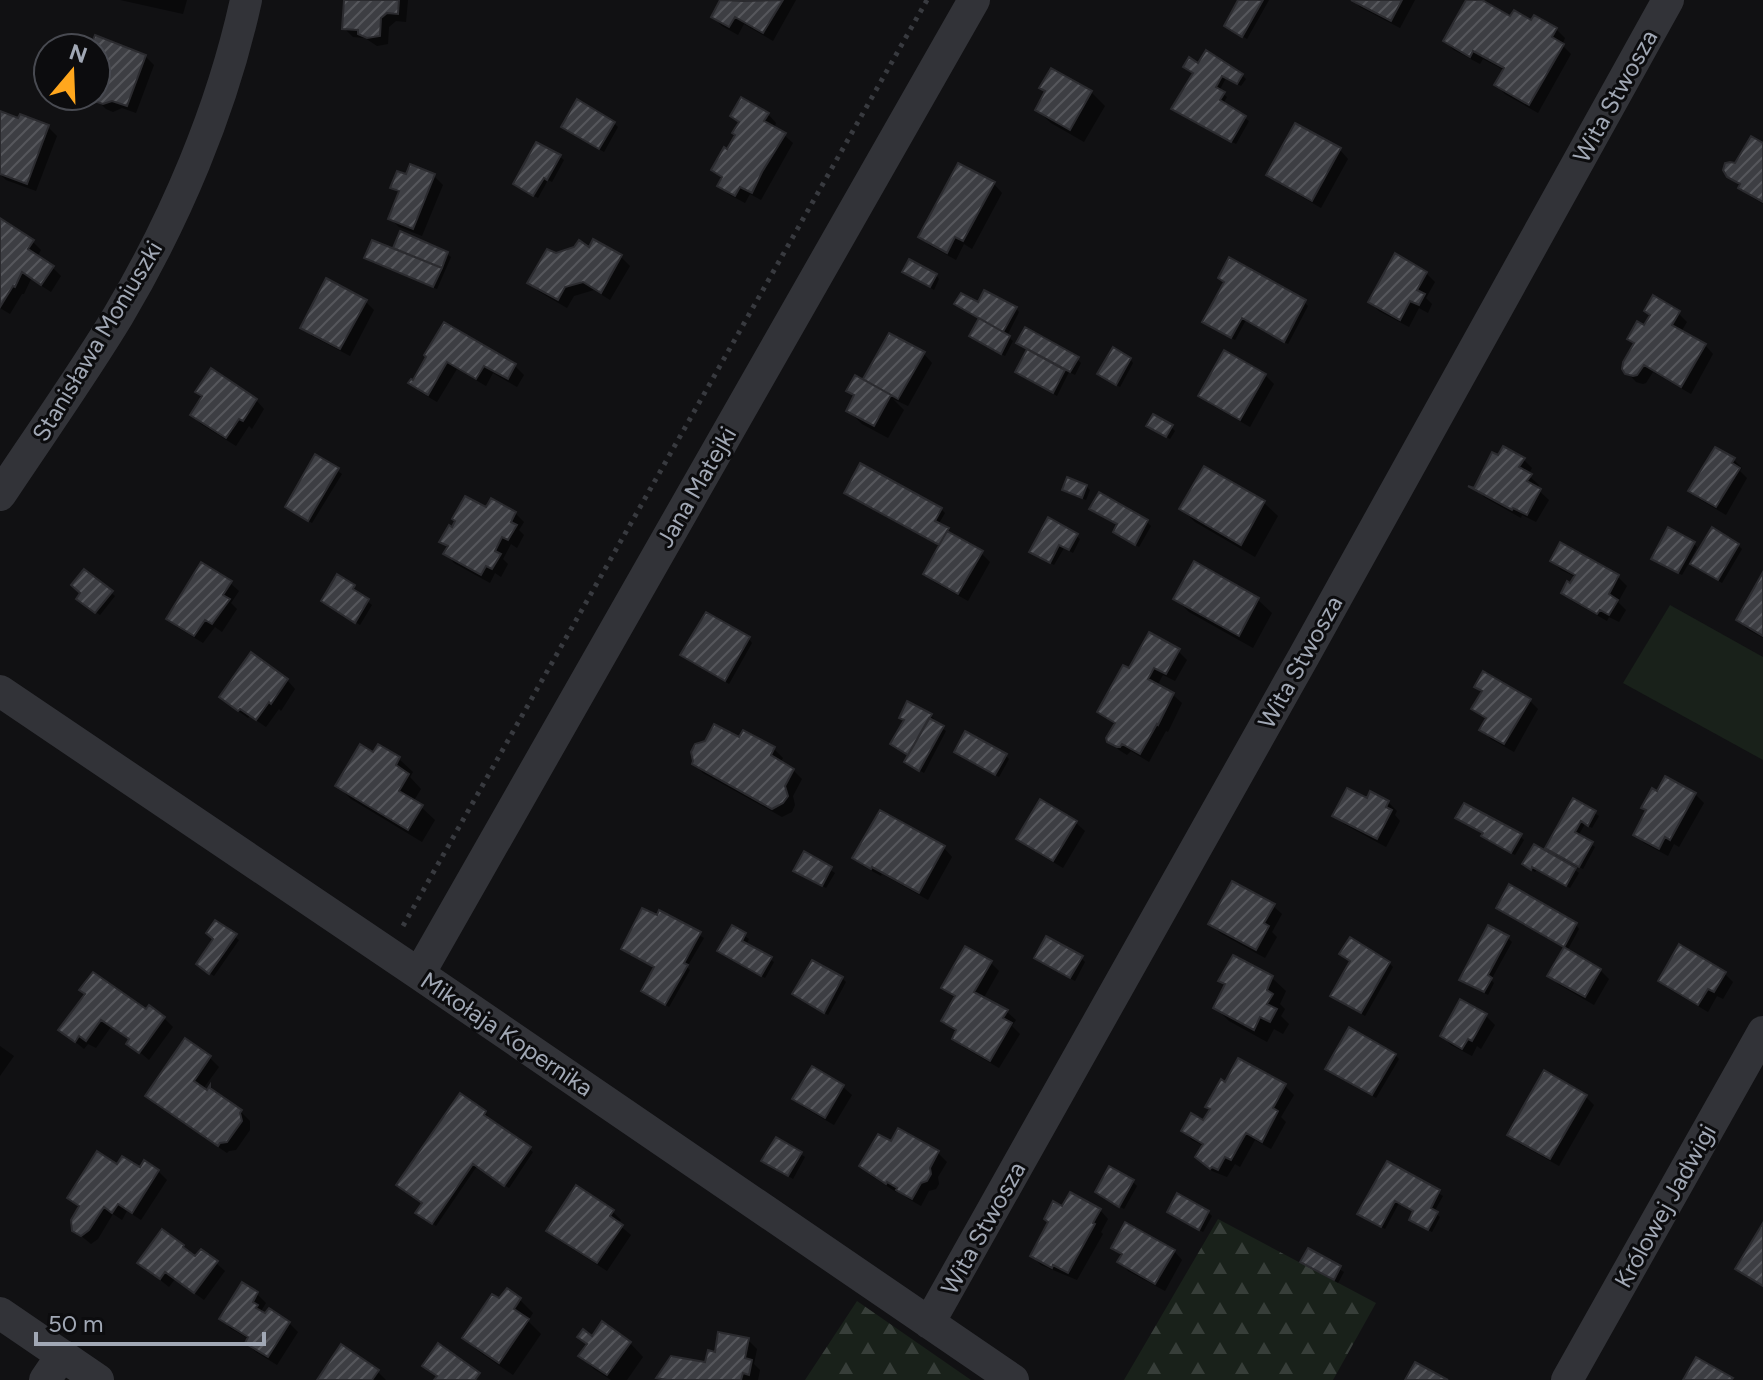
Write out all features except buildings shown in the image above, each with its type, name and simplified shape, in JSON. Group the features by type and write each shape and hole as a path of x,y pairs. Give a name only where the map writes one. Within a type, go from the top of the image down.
{"street":[{"name":"Stanisława Moniuszki","path":"0,495 116,318 151,257 201,151 246,0"},
{"name":"Jana Matejki","path":"419,974 974,0"},
{"name":"Wita Stwosza","path":"929,1323 1668,0"},
{"name":"Mikołaja Kopernika","path":"0,691 1013,1380"},
{"name":"Królowej Jadwigi","path":"1567,1380 1763,1032"},
{"path":"0,1313 54,1368 98,1380"}],"path":[{"path":"370,941 378,929 393,934 402,928 927,0"}],"green space":[{"path":"1670,605 1763,657 1763,760 1623,683"},
{"path":"1218,1219 1376,1303 1333,1380 1124,1380"},
{"path":"857,1301 971,1380 805,1380"}]}
